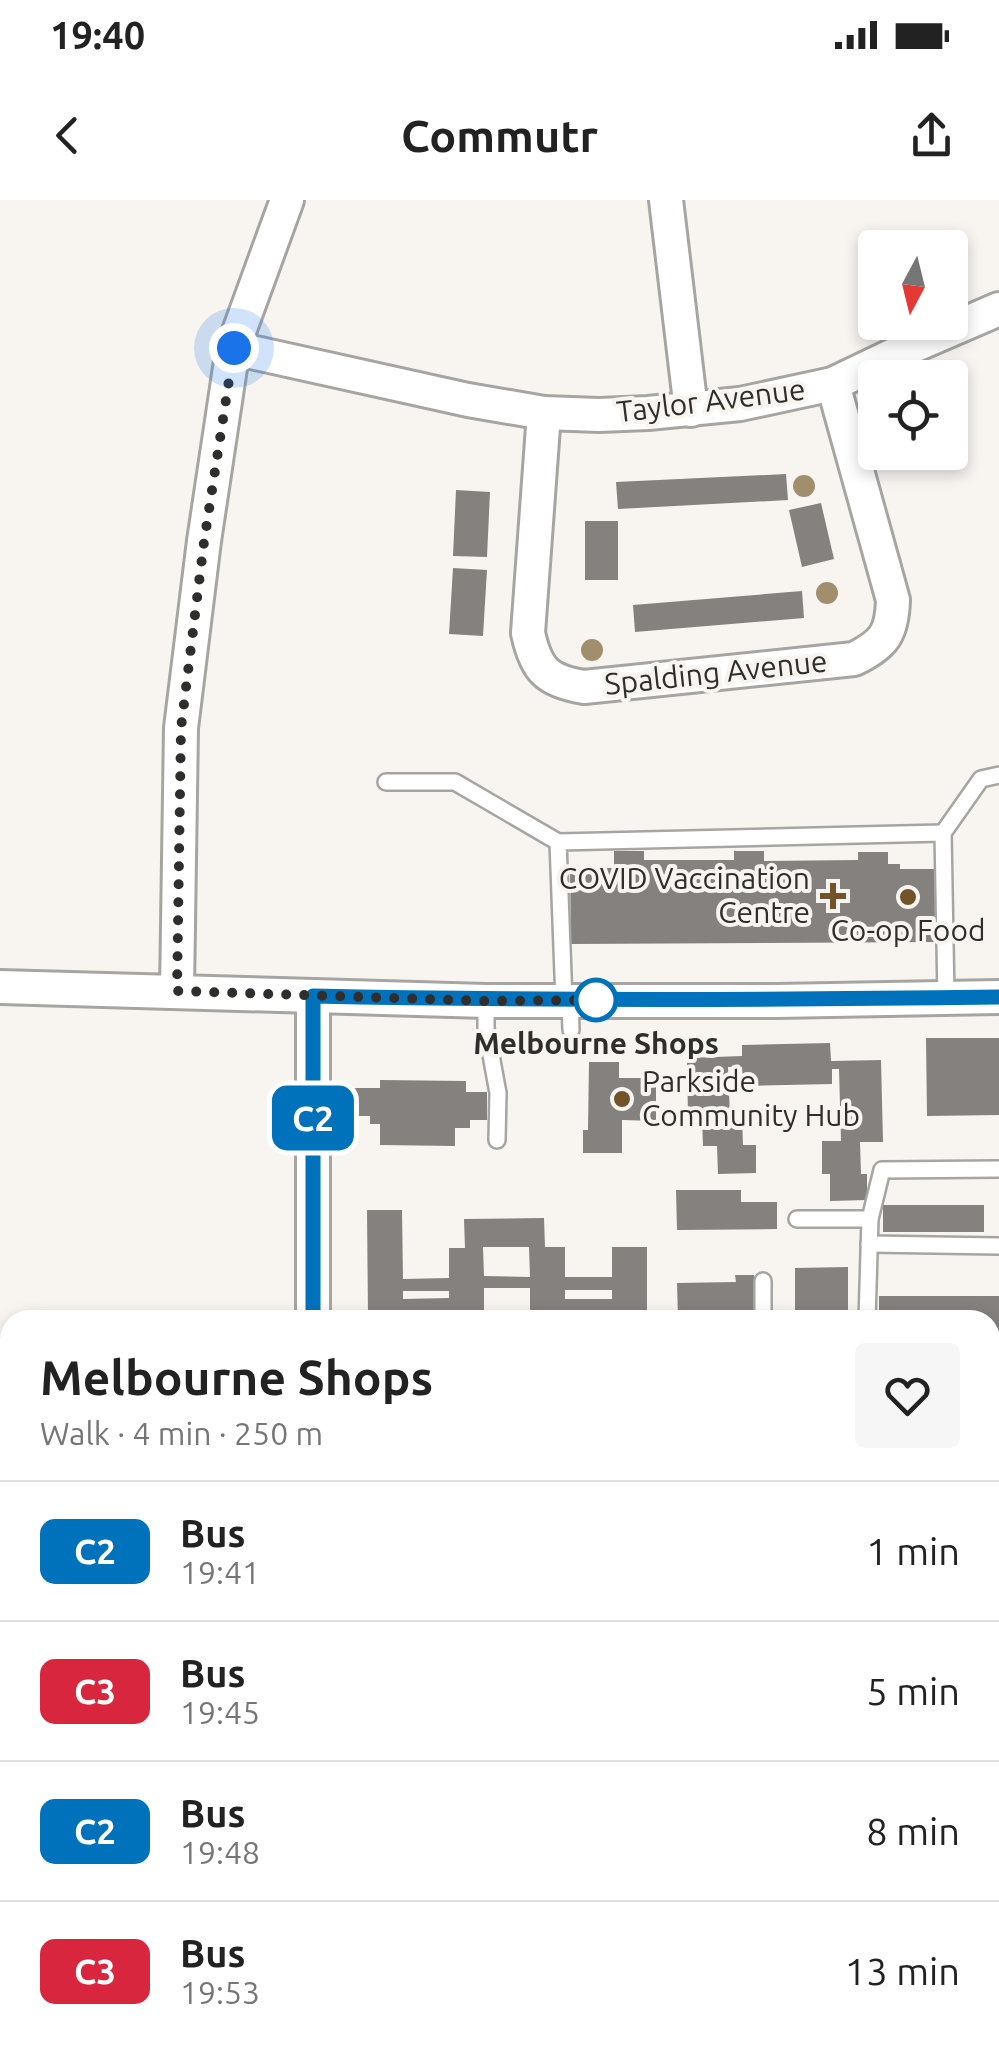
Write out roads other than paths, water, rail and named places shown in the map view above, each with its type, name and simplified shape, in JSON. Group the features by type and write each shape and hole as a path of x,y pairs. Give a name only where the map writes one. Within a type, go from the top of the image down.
{"street":[{"path":"177,991 181,728 204,542 234,348 287,200"},
{"path":"666,200 691,410"},
{"name":"Taylor Avenue","path":"234,348 468,400 544,413 599,416 740,404 833,384 999,310"},
{"name":"Spalding Avenue","path":"544,413 528,633 532,655 543,672 560,683 584,687 854,659 884,638 892,622 892,600 833,384"},
{"path":"0,986 486,1001 568,1010 999,997"},
{"path":"313,996 319,1164 313,1310"}],"lane":[{"path":"946,998 944,833 981,779 999,775"},
{"path":"386,782 456,782 558,842 944,833"},
{"path":"558,842 568,1010"},
{"path":"486,1001 486,1028 498,1093 497,1140"},
{"path":"867,1310 870,1218 882,1170 999,1169"},
{"path":"796,1219 870,1218"},
{"path":"869,1244 999,1246"},
{"path":"763,1281 763,1310"}],"place":[{"name":"COVID Vaccination Centre","path":"833,896"},
{"name":"Co-op Food","path":"908,897"},
{"name":"Melbourne Shops","path":"596,1000"},
{"name":"Parkside Community Hub","path":"622,1099"}]}
